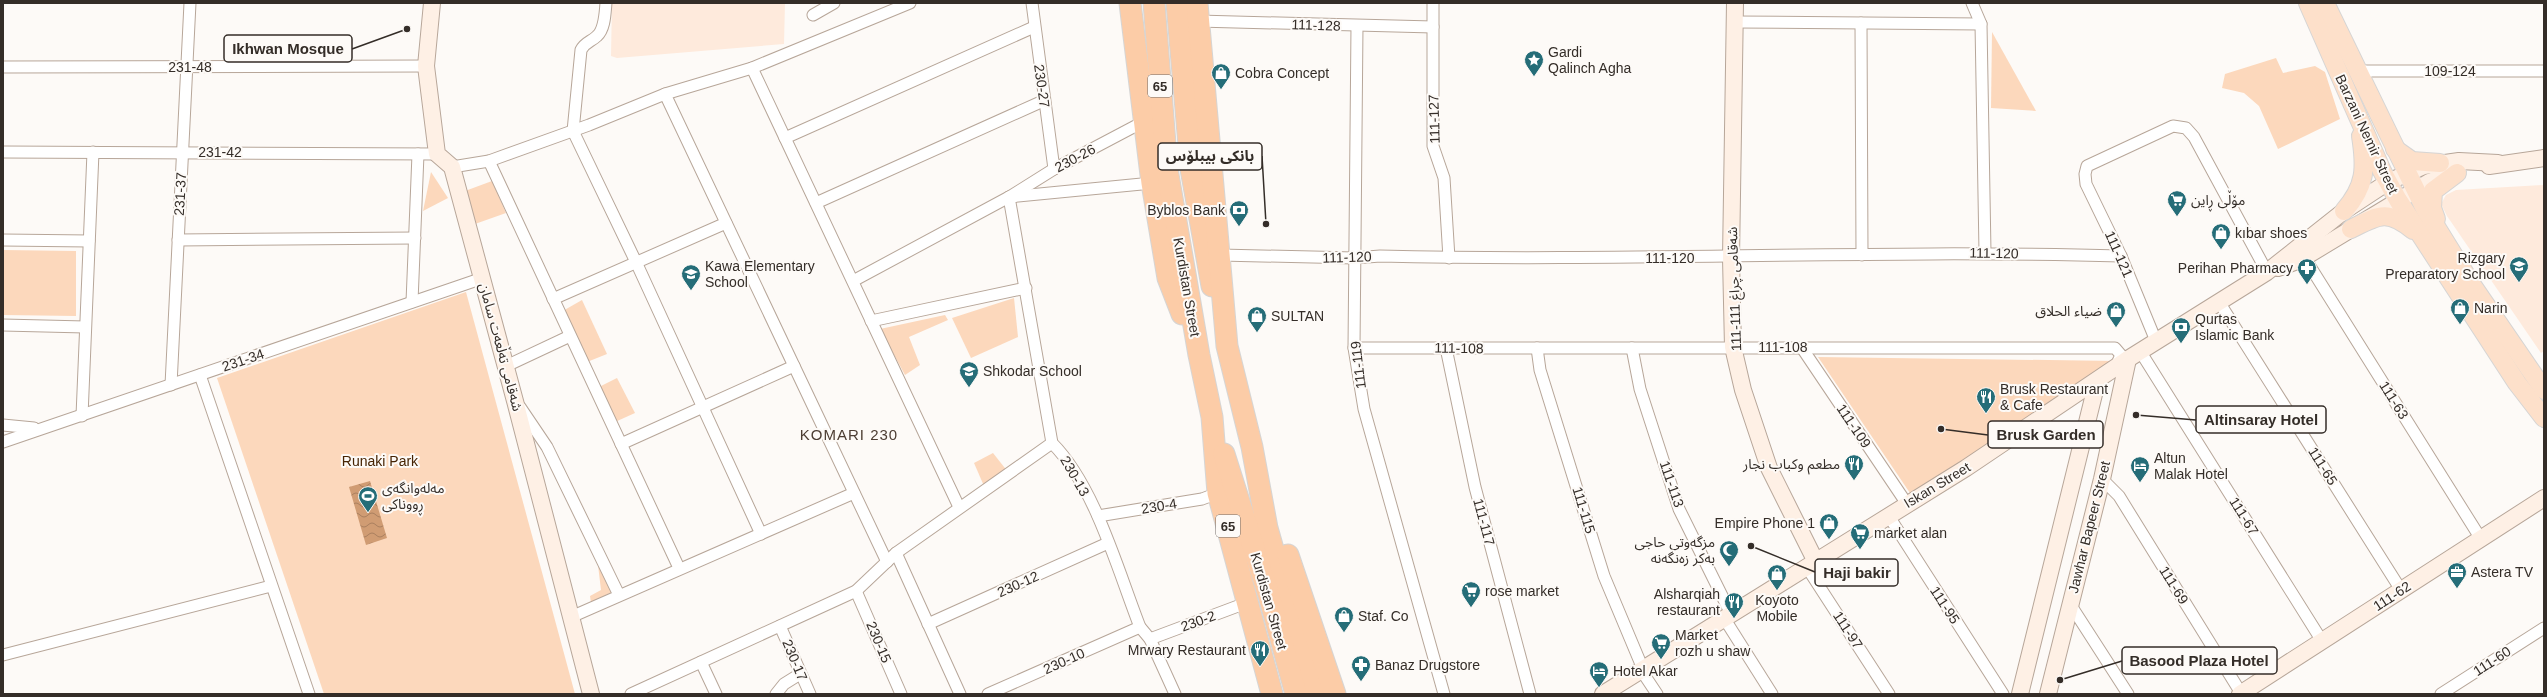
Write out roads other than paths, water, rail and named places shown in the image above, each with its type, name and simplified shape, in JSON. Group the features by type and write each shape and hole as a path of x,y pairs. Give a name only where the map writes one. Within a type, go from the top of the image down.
{"highway":[{"name":"Kurdistan Street","path":"1130,3 1143,122 1159,176"},
{"name":"Kurdistan Street","path":"1154,3 1159,176 1168,278 1198,355 1212,417 1269,596 1296,694"},
{"name":"Kurdistan Street","path":"1177,3 1191,168 1206,264 1252,447 1267,528 1314,694"},
{"name":"Kurdistan Street","path":"1198,12 1227,346"},
{"name":"Kurdistan Street","path":"1212,417 1218,493 1246,603 1272,694"},
{"name":"Kurdistan Street","path":"1252,447 1335,694"}],"main road":[{"path":"432,3 426,66 437,154 452,167"},
{"name":"شەقامی چراغ 111-111","path":"1735,3 1731,258 1733,347 1743,390 1770,468 1810,563"},
{"name":"Barzani Nemir Street","path":"2308,3 2388,182 2406,195 2445,242 2541,380"},
{"name":"Barzani Nemir Street","path":"2325,3 2407,173 2406,195 2422,238 2517,383 2544,418"},
{"path":"2344,212 2356,198 2362,184 2364,165 2356,111"},
{"path":"2395,148 2412,161 2440,163"},
{"path":"2267,272 2300,260 2406,195 2445,175 2498,163 2544,158"},
{"path":"2267,272 2344,212 2388,182 2407,173 2424,166 2440,163 2459,161 2498,163"},
{"name":"شەقامی تەڵعەت سامان","path":"452,167 483,278 591,694"},
{"path":"2445,242 2436,220 2432,198 2433,191 2457,173"},
{"path":"2351,229 2375,217 2387,215 2404,223 2422,238"},
{"name":"Iskan Street","path":"1603,694 1810,563 1966,468 2097,382 2134,355 2267,272"},
{"name":"Jawhar Bapeer Street","path":"2048,694 2134,355"},
{"name":"Jawhar Bapeer Street","path":"2020,694 2097,382"},
{"name":"111-62","path":"2240,694 2544,498"}],"street":[{"name":"231-37","path":"171,385 190,3"},
{"path":"606,3 604,24 598,36 585,42 581,50 573,131 636,262 761,534"},
{"path":"813,15 834,3"},
{"path":"452,167 488,161 573,131 665,94 752,68 910,3"},
{"name":"230-27","path":"1032,3 1043,101 1054,169"},
{"name":"111-127","path":"1433,3 1433,146 1444,178 1449,258"},
{"path":"1972,3 1982,24 1985,252"},
{"name":"111-128","path":"1198,12 1357,26 1433,27"},
{"path":"1735,22 1982,24"},
{"path":"1861,23 1862,255"},
{"name":"111-119","path":"1357,26 1354,348 1364,409 1444,694"},
{"path":"786,138 1034,27"},
{"name":"231-48","path":"3,67 426,66"},
{"path":"752,68 959,507"},
{"name":"109-124","path":"2357,71 2544,71"},
{"path":"665,94 887,562"},
{"path":"816,203 1043,101"},
{"name":"230-26","path":"853,281 1009,197 1054,169 1143,122"},
{"name":"111-121","path":"2156,341 2121,256 2086,184 2085,174 2087,166 2173,126 2186,128 2194,137 2267,272"},
{"name":"231-42","path":"3,152 437,154"},
{"path":"82,416 93,152"},
{"path":"412,302 418,154"},
{"path":"488,161 679,568"},
{"path":"1009,197 1159,176"},
{"name":"230-13","path":"1009,197 1052,443 1066,457 1098,516 1140,627 1150,639 1175,694"},
{"path":"553,299 726,223"},
{"path":"178,240 415,238"},
{"path":"3,240 89,241"},
{"name":"111-120","path":"1220,255 1355,258 1380,256 1449,258 1731,258 1985,252 2121,256"},
{"name":"111-63","path":"2306,260 2480,539"},
{"name":"231-34","path":"3,442 38,428 82,416 483,278"},
{"path":"871,321 1026,288"},
{"name":"111-65","path":"2220,302 2401,590"},
{"path":"3,325 86,327"},
{"path":"506,366 570,336"},
{"name":"111-108","path":"1354,348 2115,348 2120,352 2121,358 2115,368"},
{"name":"111-117","path":"1446,348 1475,488 1530,694"},
{"name":"111-115","path":"1537,348 1540,370 1604,576 1642,670 1657,694"},
{"name":"111-113","path":"1632,348 1640,389 1680,508 1727,616 1772,694"},
{"name":"111-109","path":"1802,348 1906,504"},
{"name":"111-67","path":"2134,355 2322,641"},
{"path":"621,444 794,366"},
{"path":"200,375 309,694"},
{"path":"515,401 547,447 619,595"},
{"path":"3,425 38,428"},
{"path":"631,694 856,591 896,553 959,507 1052,443"},
{"name":"111-69","path":"2102,479 2118,496 2240,694"},
{"path":"571,617 679,568 854,493"},
{"name":"230-4","path":"1098,516 1202,499 1218,493"},
{"name":"111-95","path":"1888,515 2003,694"},
{"name":"230-12","path":"928,624 1108,543"},
{"path":"896,553 960,694"},
{"name":"111-97","path":"1810,563 1890,694"},
{"path":"3,655 271,586"},
{"name":"230-15","path":"856,591 901,694"},
{"name":"230-2","path":"1150,639 1246,603"},
{"path":"2070,604 2128,694"},
{"name":"230-17","path":"780,626 810,694"},
{"name":"230-10","path":"988,694 1140,627"},
{"name":"111-60","path":"2441,694 2544,628"},
{"path":"702,662 716,694"},
{"path":"776,694 784,684 800,674"}],"water":[{"name":"مەلەوانگەی ڕووناکی","path":"370,481 387,538 366,545 349,487"}],"place":[{"name":"Ikhwan Mosque","path":"407,29"},
{"name":"Gardi Qalinch Agha","path":"1534,77"},
{"name":"Cobra Concept","path":"1221,90"},
{"name":"مۆڵی ڕاین","path":"2177,217"},
{"name":"بانکی بیبلۆس","path":"1266,224"},
{"name":"Byblos Bank","path":"1239,227"},
{"name":"kıbar shoes","path":"2221,250"},
{"name":"Rizgary Preparatory School","path":"2519,283"},
{"name":"Perihan Pharmacy","path":"2307,285"},
{"name":"Kawa Elementary School","path":"691,291"},
{"name":"Narin","path":"2460,325"},
{"name":"ضياء الحلاق","path":"2116,328"},
{"name":"SULTAN","path":"1257,333"},
{"name":"Qurtas Islamic Bank","path":"2181,344"},
{"name":"Shkodar School","path":"969,388"},
{"name":"Brusk Restaurant & Cafe","path":"1986,414"},
{"name":"Altinsaray Hotel","path":"2136,415"},
{"name":"Brusk Garden","path":"1941,429"},
{"name":"مطعم وكباب نجار","path":"1854,481"},
{"name":"Altun Malak Hotel","path":"2140,483"},
{"name":"مەلەوانگەی ڕووناکی","path":"368,513"},
{"name":"Empire Phone 1","path":"1829,540"},
{"name":"Haji bakir","path":"1751,546"},
{"name":"market alan","path":"1860,550"},
{"name":"مزگەوتی حاجی بەکر زەنگەنە","path":"1729,567"},
{"name":"Astera TV","path":"2457,589"},
{"name":"Koyoto Mobile","path":"1777,591"},
{"name":"rose market","path":"1471,608"},
{"name":"Alsharqiah restaurant","path":"1734,619"},
{"name":"Staf. Co","path":"1344,633"},
{"name":"Market rozh u shaw","path":"1661,660"},
{"name":"Mrwary Restaurant","path":"1260,667"},
{"name":"Basood Plaza Hotel","path":"2060,680"},
{"name":"Banaz Drugstore","path":"1361,682"},
{"name":"Hotel Akar","path":"1599,688"}],"district":[{"name":"KOMARI 230","path":"849,434"}],"park label":[{"name":"Runaki Park","path":"380,461"}]}
